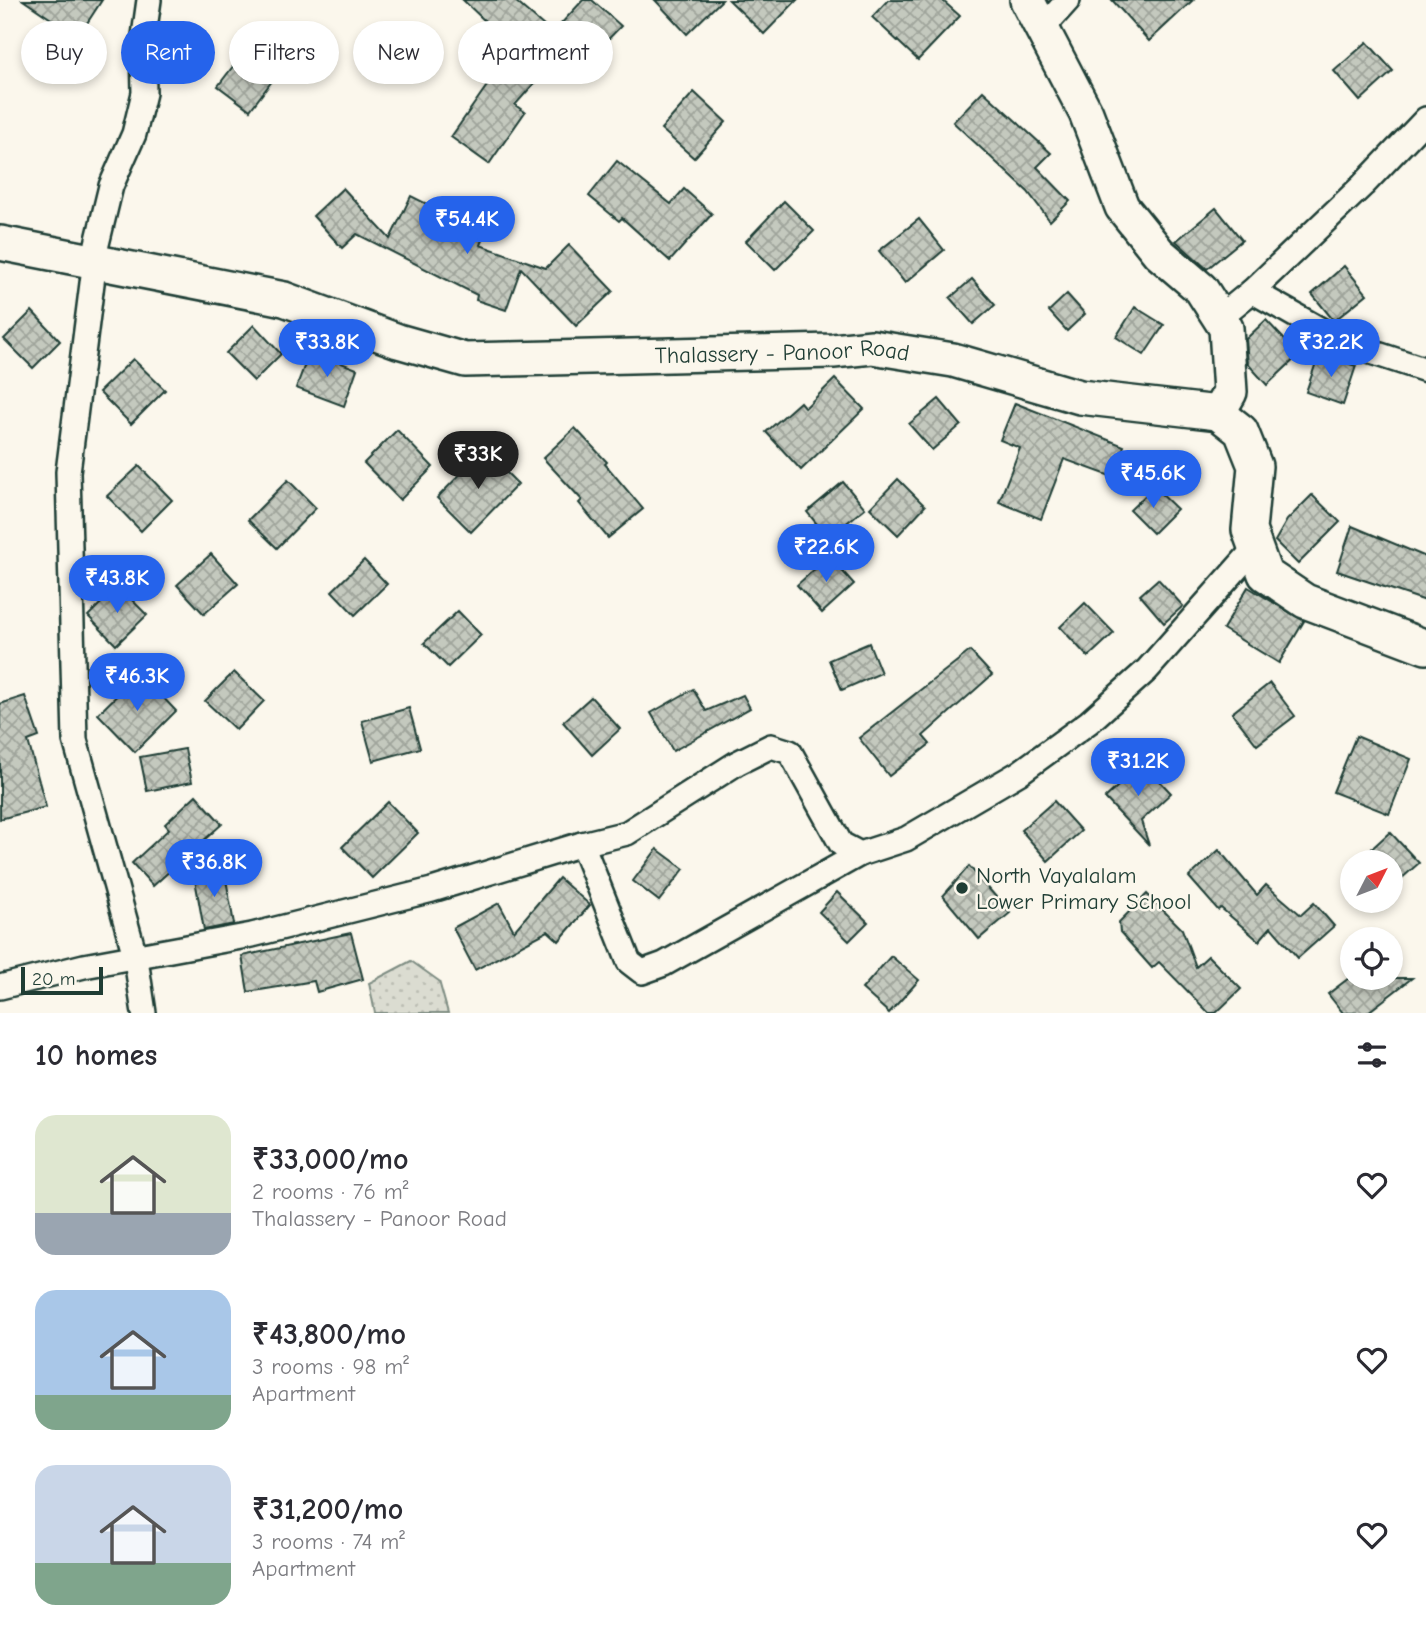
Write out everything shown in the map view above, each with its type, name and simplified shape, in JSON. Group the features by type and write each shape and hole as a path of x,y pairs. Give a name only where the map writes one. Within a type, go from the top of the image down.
{"main road":[{"path":"1027,0 1086,113 1122,207 1159,253 1200,289 1226,328 1230,392 1218,413 1241,431 1255,466 1250,530 1265,574 1305,601 1426,647"},
{"name":"Thalassery - Panoor Road","path":"0,243 284,299 398,341 465,360 819,352 872,346 953,360 1080,397 1218,413"}],"street":[{"path":"144,1013 136,959 75,740 68,472 93,262 111,186 134,134 144,93 143,43 149,0"},
{"path":"1042,29 1068,0"},
{"path":"1219,318 1252,291 1363,185 1426,118"},
{"path":"1252,291 1344,343 1426,369"},
{"path":"582,844 629,962 642,972 664,964 860,854 906,839 1019,773 1089,722 1147,670 1255,548"},
{"path":"0,987 84,966 136,959 252,935 432,890 582,844 627,834 737,763 771,746 790,752 841,844 860,854"}],"shaded area":[{"path":"411,961 439,981 448,1013 375,1013 369,983"}],"building":[{"path":"23,0 102,0 88,21 54,21"},
{"path":"463,0 514,0 538,21 485,21"},
{"path":"583,0 592,0 621,26 613,34 613,21 564,21"},
{"path":"655,0 722,0 687,34"},
{"path":"729,0 797,0 764,34"},
{"path":"888,0 942,0 960,16 918,60 872,17"},
{"path":"1112,0 1193,0 1149,41"},
{"path":"1367,42 1393,71 1360,101 1334,71"},
{"path":"229,72 229,84 270,84 250,110 218,86"},
{"path":"488,84 534,84 515,105 525,112 489,164 451,137"},
{"path":"983,91 1051,153 1037,167 1070,201 1050,221 1028,192 953,122"},
{"path":"694,92 726,122 694,158 661,129"},
{"path":"617,161 671,204 684,189 712,214 670,261 622,218 619,221 589,196"},
{"path":"343,188 390,239 411,196 485,233 480,245 546,268 569,245 613,291 576,326 521,268 506,310 476,300 477,295 357,234 342,248 313,216"},
{"path":"784,201 814,231 775,270 746,241"},
{"path":"1216,208 1242,240 1207,269 1176,241"},
{"path":"919,219 944,250 905,283 879,251"},
{"path":"1344,266 1367,294 1334,321 1312,294"},
{"path":"972,279 995,305 973,324 950,298"},
{"path":"1067,294 1085,314 1067,331 1049,311"},
{"path":"1135,307 1164,325 1144,355 1116,337"},
{"path":"32,311 60,341 33,368 4,339"},
{"path":"1266,320 1299,355 1267,385 1248,364 1246,339"},
{"path":"254,325 281,354 254,381 226,353"},
{"path":"310,351 357,369 344,406 296,388"},
{"path":"1319,354 1356,366 1343,405 1306,392"},
{"path":"133,359 165,390 131,424 99,392"},
{"path":"835,379 864,409 801,470 766,432 800,402 805,408"},
{"path":"939,399 961,425 932,450 909,424"},
{"path":"1015,403 1124,446 1113,477 1064,459 1041,519 999,502 1020,448 1000,440"},
{"path":"575,428 607,462 605,464 643,509 608,538 579,503 582,500 543,458"},
{"path":"397,430 433,467 400,500 364,463"},
{"path":"484,450 518,484 471,532 437,498"},
{"path":"139,466 172,500 141,531 107,496"},
{"path":"898,479 925,506 898,535 870,508"},
{"path":"288,480 316,508 277,548 248,520"},
{"path":"843,482 865,508 828,538 807,512"},
{"path":"1154,487 1177,509 1153,533 1130,510"},
{"path":"1312,495 1340,522 1298,564 1275,541 1287,520"},
{"path":"1352,526 1426,557 1426,601 1337,571"},
{"path":"211,554 238,584 204,614 177,585"},
{"path":"829,556 854,584 822,613 797,585"},
{"path":"364,560 387,584 355,615 332,591"},
{"path":"1158,579 1183,606 1164,623 1140,595"},
{"path":"118,586 147,615 116,645 88,616"},
{"path":"1248,587 1304,621 1279,663 1223,629"},
{"path":"1085,603 1114,633 1088,657 1060,627"},
{"path":"458,611 481,635 448,667 424,643"},
{"path":"869,643 881,673 842,690 829,660"},
{"path":"970,651 992,675 923,736 930,744 889,776 859,738"},
{"path":"234,672 264,701 236,730 205,701"},
{"path":"140,673 176,711 135,752 98,714"},
{"path":"1270,683 1295,716 1257,745 1232,713"},
{"path":"693,689 706,711 743,695 750,708 673,751 651,713"},
{"path":"25,696 39,737 28,741 46,807 0,819 0,704"},
{"path":"591,697 620,729 592,755 563,722"},
{"path":"409,708 420,748 373,761 362,721"},
{"path":"1356,736 1411,759 1389,814 1333,792"},
{"path":"185,749 192,782 147,791 140,757"},
{"path":"1143,763 1171,793 1141,821 1149,845 1105,798"},
{"path":"196,795 222,824 153,886 132,863 169,829 165,824"},
{"path":"1054,801 1081,831 1048,861 1021,830"},
{"path":"388,802 418,833 372,878 342,847"},
{"path":"1390,832 1419,863 1404,876 1404,850 1370,850"},
{"path":"657,849 684,869 659,901 633,881"},
{"path":"1219,850 1257,895 1266,885 1301,915 1314,903 1334,926 1298,958 1271,927 1259,941 1221,908 1218,910 1189,877"},
{"path":"969,866 1010,913 979,939 943,896"},
{"path":"224,868 234,924 204,930 194,874"},
{"path":"559,878 590,905 559,941 548,931 475,970 453,928 499,903 514,931"},
{"path":"837,892 868,922 849,941 819,912"},
{"path":"1147,894 1182,929 1196,967 1208,956 1241,989 1216,1013 1209,1013 1159,962 1152,968 1120,932 1119,922"},
{"path":"351,933 363,979 317,992 314,981 248,992 242,956"},
{"path":"891,956 919,980 889,1013 862,989"},
{"path":"1403,978 1412,978 1403,985"},
{"path":"1340,985 1340,990 1397,990 1367,1013 1343,1013 1328,994"}],"place":[{"name":"North Vayalalam Lower Primary School","path":"962,888"}]}
